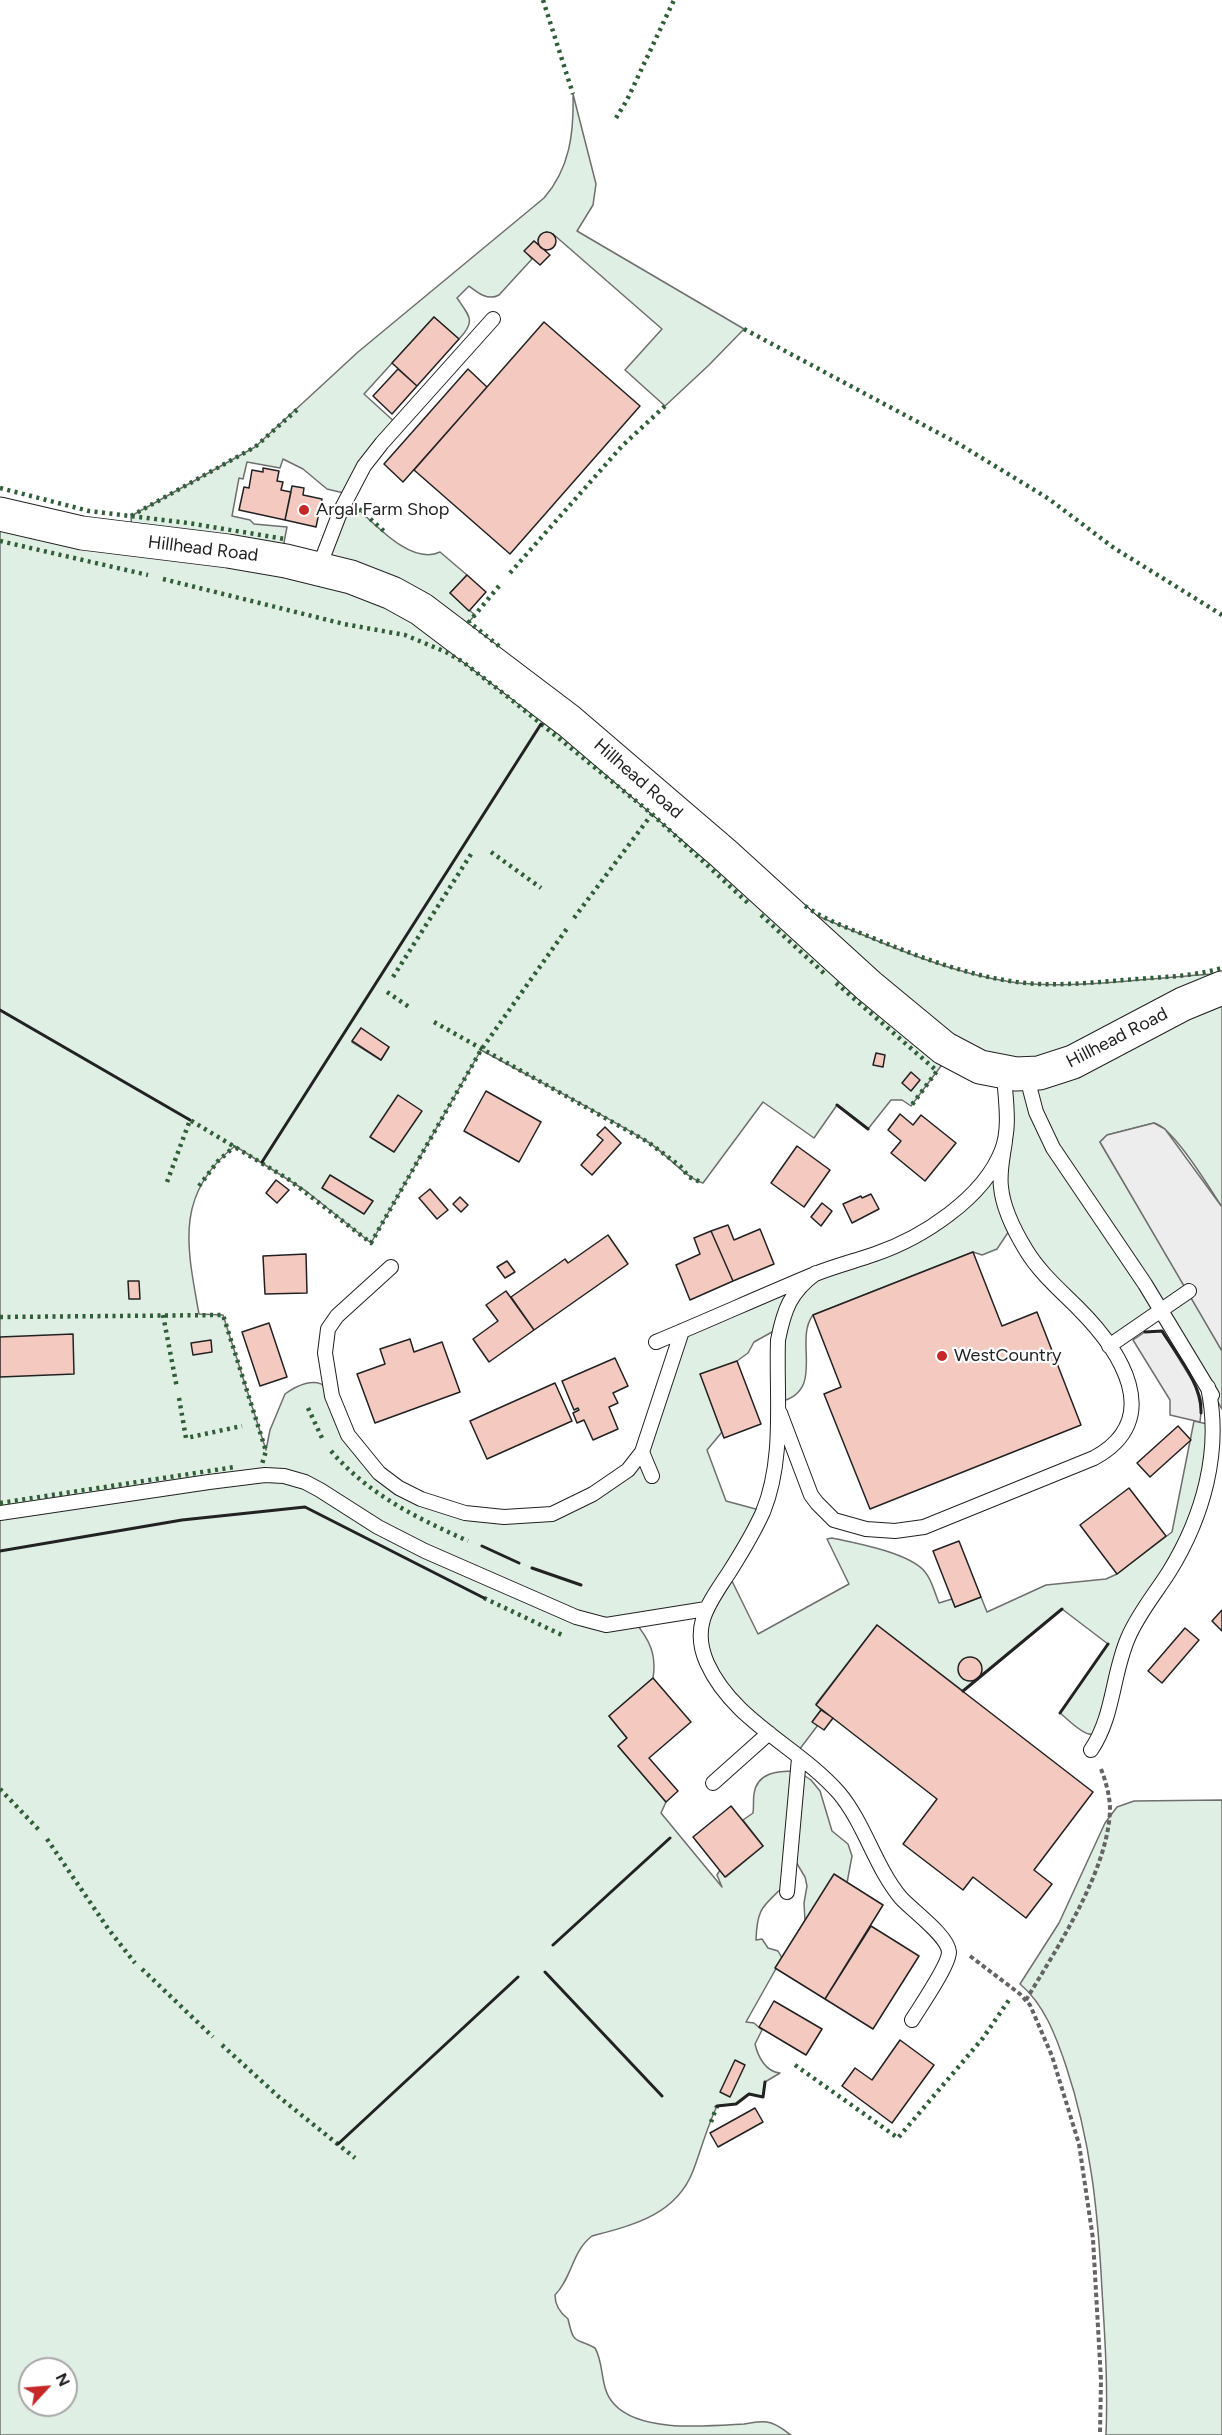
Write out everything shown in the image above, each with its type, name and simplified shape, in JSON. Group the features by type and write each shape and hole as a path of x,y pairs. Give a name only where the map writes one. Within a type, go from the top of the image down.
{"street":[{"name":"Hillhead Road","path":"0,514 82,534 228,551 319,567 372,583 421,609 553,708 640,780 868,986 931,1038 973,1065 1015,1074 1049,1070 1073,1062 1168,1011 1222,988"}],"lane":[{"path":"319,567 341,510 369,460 493,319"},
{"path":"778,1406 811,1495 828,1515 842,1523 866,1529 895,1531 915,1529 942,1521 1094,1458 1114,1444 1129,1424 1132,1398 1125,1374 1109,1346 1078,1308 1042,1274 1018,1236 1005,1206 1000,1187 1015,1074"},
{"path":"1015,1074 1053,1148 1162,1311 1222,1411"},
{"path":"656,1342 816,1273 888,1249 946,1216 988,1176 1005,1141"},
{"path":"391,1267 332,1322 328,1329 325,1353 332,1396 342,1423 355,1446 379,1473 409,1493 449,1509 484,1516 538,1516 563,1510 593,1494 628,1470 642,1452 682,1331"},
{"path":"816,1273 794,1293 784,1315 778,1340 775,1461 768,1495 747,1541 706,1609 701,1626 701,1642 710,1670 725,1692 840,1794 892,1887 910,1908 938,1933 947,1947 947,1960 912,2020"},
{"path":"1109,1346 1189,1292"},
{"path":"1091,1750 1108,1717 1127,1640 1189,1537 1208,1487 1214,1465 1218,1432 1215,1406 1208,1387"},
{"path":"642,1452 652,1476"},
{"path":"0,1513 209,1482 265,1475 284,1476 305,1482 378,1527 425,1551 576,1617 603,1625 706,1609"},
{"path":"713,1783 769,1733"},
{"path":"787,1892 799,1758"}],"path":[{"path":"1026,2000 1068,1928 1090,1882 1105,1839 1110,1811 1109,1797 1103,1775 1091,1750"},
{"path":"938,1933 1016,1990 1026,2000 1037,2019 1052,2056 1073,2123 1084,2170 1093,2239 1101,2380 1100,2435"}],"green space":[{"path":"573,94 596,184 593,205 577,231 744,329 709,365 665,406 625,370 662,329 553,234 546,232 538,239 540,246 534,241 525,251 532,259 499,295 487,297 469,286 457,298 469,319 468,328 459,339 434,317 364,394 398,425 348,494 327,489 303,469 283,459 280,468 247,462 243,479 239,478 232,516 250,520 254,524 287,527 281,558 132,537 131,516 255,447 358,352 544,198 560,175 569,149 573,122"},
{"path":"346,498 403,547 415,553 428,555 440,552 467,575 450,593 475,615 459,633 320,566"},
{"path":"0,517 87,536 273,559 341,575 393,596 435,621 474,649 589,741 705,841 877,997 950,1054 911,1106 902,1100 891,1100 868,1129 837,1105 814,1138 763,1102 703,1183 682,1171 648,1142 481,1050 371,1243 306,1191 235,1146 215,1164 202,1183 194,1203 189,1244 191,1266 199,1314 223,1315 266,1450 270,1430 285,1394 300,1385 317,1383 330,1391 341,1422 352,1443 379,1473 396,1486 438,1505 485,1516 531,1517 552,1514 565,1509 618,1477 634,1463 642,1452 682,1331 802,1279 868,1258 922,1233 947,1217 969,1198 988,1175 1003,1148 1000,1192 1011,1228 997,1249 982,1255 973,1252 813,1315 806,1338 806,1376 802,1387 793,1396 779,1402 781,1327 754,1342 748,1353 737,1361 701,1375 722,1432 707,1450 726,1501 763,1511 724,1579 729,1575 758,1634 849,1584 827,1539 832,1538 908,1559 925,1572 939,1603 952,1599 955,1607 981,1597 987,1612 1046,1585 1106,1579 1117,1574 1172,1532 1194,1421 1216,1426 1214,1457 1199,1511 1187,1538 1125,1640 1107,1717 1103,1727 1097,1733 1086,1733 1060,1713 1108,1644 1062,1609 963,1691 877,1625 816,1704 821,1710 813,1721 818,1725 796,1754 734,1700 710,1667 704,1648 702,1624 715,1593 706,1609 634,1621 651,1647 654,1662 653,1678 609,1716 627,1738 618,1746 666,1802 661,1813 722,1887 717,1875 720,1870 726,1877 763,1846 743,1820 753,1813 754,1794 759,1781 776,1772 796,1771 786,1884 767,1902 760,1913 756,1940 762,1939 768,1948 778,1951 782,1958 746,2022 754,2023 762,2030 755,2044 758,2054 767,2067 780,2073 765,2082 763,2097 749,2094 736,2104 717,2106 693,2171 676,2198 652,2216 592,2236 585,2242 565,2281 555,2295 556,2302 560,2311 568,2319 576,2340 595,2348 609,2398 626,2413 640,2420 675,2426 767,2422 777,2425 791,2435 0,2435 0,1516 187,1487 279,1477 314,1488 361,1518 419,1550 575,1618 609,1625 629,1622 605,1624 575,1616 408,1542 311,1484 282,1475 237,1476 0,1511","holes":["361,1028 389,1047 381,1060 352,1042"]},
{"path":"803,910 931,962 1011,982 1085,984 1213,974 1078,1054 985,1065"},
{"path":"1222,989 1222,1207 1191,1160 1162,1127 1154,1123 1107,1135 1100,1142 1188,1291 1109,1345 1054,1285 1004,1199 1005,1075"},
{"path":"1189,1293 1222,1351 1222,1409 1164,1311"},
{"path":"799,1772 811,1780 820,1791 832,1831 848,1844 852,1856 847,1883 805,1921 804,1903 807,1886 805,1877 796,1862"},
{"path":"1222,1800 1222,2435 1106,2435 1106,2362 1100,2261 1092,2177 1082,2122 1058,2043 1036,2001 1020,1984 1059,1923 1105,1823 1117,1807 1134,1801"}],"shaded area":[{"path":"1154,1123 1165,1129 1222,1207 1222,1351 1100,1142 1107,1135"},
{"path":"1162,1331 1198,1390 1202,1402 1200,1422 1170,1415 1170,1400 1133,1340 1145,1332"}],"building":[{"path":"547,232 553,235 556,241 553,247 547,250 541,247 538,241 541,235"},
{"path":"534,241 550,255 540,265 524,251"},
{"path":"434,317 459,339 417,386 392,363"},
{"path":"544,322 640,406 510,554 414,470"},
{"path":"398,369 417,386 392,414 373,396"},
{"path":"468,369 487,387 403,482 384,464"},
{"path":"263,468 279,471 277,481 283,482 281,490 291,492 285,520 239,510 244,487 249,488 252,470 263,472"},
{"name":"Argal Farm Shop","path":"292,486 304,488 303,495 322,499 316,527 285,520"},
{"path":"467,575 486,592 469,611 450,593"},
{"path":"361,1028 389,1047 381,1060 352,1041"},
{"path":"876,1053 885,1055 883,1067 873,1065"},
{"path":"911,1072 920,1080 911,1091 902,1083"},
{"path":"486,1091 541,1122 519,1162 464,1131"},
{"path":"398,1095 422,1111 394,1152 370,1137"},
{"path":"900,1114 913,1125 921,1115 956,1143 925,1181 891,1153 901,1141 888,1130"},
{"path":"605,1127 621,1143 592,1175 581,1165 603,1140 597,1135"},
{"path":"797,1146 830,1170 804,1207 771,1183"},
{"path":"330,1175 373,1201 364,1214 322,1188"},
{"path":"276,1180 289,1190 277,1203 266,1193"},
{"path":"430,1189 448,1210 437,1219 419,1198"},
{"path":"871,1194 879,1209 852,1223 843,1204"},
{"path":"460,1197 468,1205 461,1212 453,1204"},
{"path":"822,1203 832,1211 821,1226 811,1217"},
{"path":"728,1225 734,1240 760,1229 774,1264 733,1281 711,1231"},
{"path":"711,1231 733,1281 690,1300 676,1265 700,1254 694,1238"},
{"path":"608,1235 628,1264 534,1330 511,1297 565,1259 568,1263"},
{"name":"WestCountry","path":"973,1252 1002,1326 1037,1312 1081,1425 870,1509 824,1394 841,1387 813,1315"},
{"path":"306,1254 307,1293 265,1294 263,1256"},
{"path":"507,1261 515,1272 505,1278 497,1267"},
{"path":"128,1281 139,1281 140,1299 129,1299"},
{"path":"506,1291 534,1330 489,1362 473,1339 498,1321 486,1305"},
{"path":"269,1323 287,1377 260,1386 242,1332"},
{"path":"73,1334 74,1374 0,1377 0,1337"},
{"path":"410,1339 414,1352 442,1342 460,1392 375,1423 357,1374 385,1364 380,1349"},
{"path":"211,1340 212,1352 193,1355 191,1343"},
{"path":"615,1358 628,1386 613,1393 618,1403 609,1407 618,1429 593,1440 584,1420 577,1423 573,1413 579,1410 578,1408 574,1410 562,1381"},
{"path":"737,1361 761,1424 724,1438 700,1374"},
{"path":"555,1383 572,1421 487,1459 470,1421"},
{"path":"1178,1426 1191,1440 1150,1477 1137,1463"},
{"path":"1129,1488 1166,1536 1117,1574 1080,1525"},
{"path":"959,1541 981,1597 955,1607 933,1551"},
{"path":"1222,1610 1222,1631 1212,1621"},
{"path":"877,1625 1093,1792 1034,1870 1052,1884 1026,1918 973,1877 963,1890 903,1844 937,1799 816,1705"},
{"path":"1185,1628 1199,1640 1162,1683 1148,1671"},
{"path":"965,1657 975,1657 982,1664 982,1674 975,1681 965,1681 958,1674 958,1664"},
{"path":"653,1678 691,1722 649,1758 678,1791 666,1802 618,1746 627,1738 609,1716"},
{"path":"821,1710 833,1718 824,1730 812,1722"},
{"path":"731,1806 763,1846 725,1877 693,1837"},
{"path":"834,1874 883,1905 825,1999 775,1968"},
{"path":"871,1926 919,1956 873,2029 825,1999"},
{"path":"774,2001 822,2029 806,2055 759,2027"},
{"path":"900,2040 934,2065 892,2123 842,2086 855,2068 872,2080"},
{"path":"735,2060 745,2065 730,2097 720,2092"},
{"path":"755,2108 763,2122 718,2147 710,2133"}],"hedge":[{"path":"543,0 573,94"},
{"path":"616,118 627,100 674,0"},
{"path":"744,329 959,444 1049,499 1114,548 1222,615"},
{"path":"510,573 622,446 665,406"},
{"path":"131,516 255,447 300,407"},
{"path":"0,488 89,511 188,523 285,539"},
{"path":"359,509 385,532"},
{"path":"0,541 148,575"},
{"path":"163,579 344,624 405,635 446,652 463,662 508,697 652,814 750,905"},
{"path":"499,586 469,622 500,647"},
{"path":"574,918 652,814"},
{"path":"393,977 473,851"},
{"path":"491,852 541,888"},
{"path":"805,906 832,921 944,965 1010,981 1041,984 1089,983 1180,976 1222,968"},
{"path":"761,915 827,976"},
{"path":"167,1182 190,1120 288,1179 371,1243 481,1050 568,927"},
{"path":"836,983 937,1071 911,1106"},
{"path":"387,992 409,1007"},
{"path":"434,1022 648,1142 680,1166 689,1177 703,1183"},
{"path":"199,1186 218,1161 235,1146"},
{"path":"163,1315 177,1388"},
{"path":"0,1317 223,1315 266,1451 262,1464"},
{"path":"179,1398 186,1438 242,1426"},
{"path":"308,1408 322,1438"},
{"path":"331,1451 346,1467 378,1493 412,1514 468,1541"},
{"path":"0,1503 235,1467"},
{"path":"484,1598 562,1635"},
{"path":"0,1789 40,1831"},
{"path":"47,1839 109,1930 135,1963"},
{"path":"142,1969 213,2037"},
{"path":"795,2065 898,2138 983,2038 1011,1997"},
{"path":"222,2045 279,2097 355,2158"},
{"path":"711,2122 717,2106"}],"wall":[{"path":"262,1162 541,724"},
{"path":"0,1010 190,1120"},
{"path":"837,1105 868,1129"},
{"path":"1145,1332 1162,1331 1193,1381 1201,1413"},
{"path":"0,1551 182,1520 305,1507 484,1598"},
{"path":"482,1546 519,1563"},
{"path":"532,1568 581,1585"},
{"path":"963,1691 1062,1609"},
{"path":"1060,1713 1108,1644"},
{"path":"553,1945 670,1838"},
{"path":"545,1972 662,2096"},
{"path":"338,2144 518,1977"},
{"path":"717,2106 736,2104 749,2094 763,2097 765,2082"}],"place":[{"name":"Argal Farm Shop","path":"304,510"},
{"name":"WestCountry","path":"942,1356"}]}
